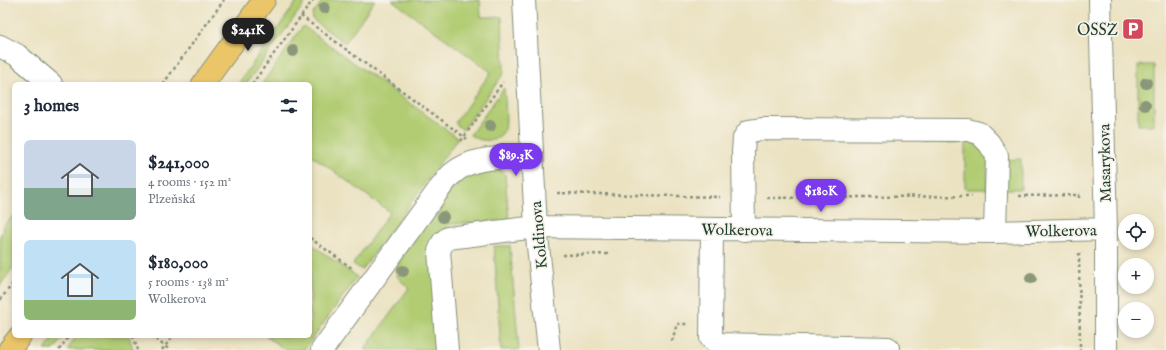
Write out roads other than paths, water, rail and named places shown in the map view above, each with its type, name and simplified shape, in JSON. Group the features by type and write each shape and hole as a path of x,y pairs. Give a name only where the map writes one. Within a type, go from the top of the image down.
{"main road":[{"path":"204,82 264,0"},
{"path":"9,350 18,338"}],"street":[{"name":"Koldinova","path":"524,0 536,227 549,350"},
{"name":"Masarykova","path":"1100,0 1106,229 1106,350"},
{"path":"0,46 17,55 49,82"},
{"path":"744,230 743,152 744,138 749,131 764,129 968,130 978,133 989,143 996,156 995,232"},
{"path":"322,350 440,188 452,174 465,165 477,161 532,156"},
{"name":"Wolkerova","path":"447,350 439,250 443,242 448,238 536,227 995,232 1106,229"},
{"path":"712,229 711,338 715,342 720,344 888,348"}],"place":[{"name":"OSSZ","path":"1133,29"}]}
